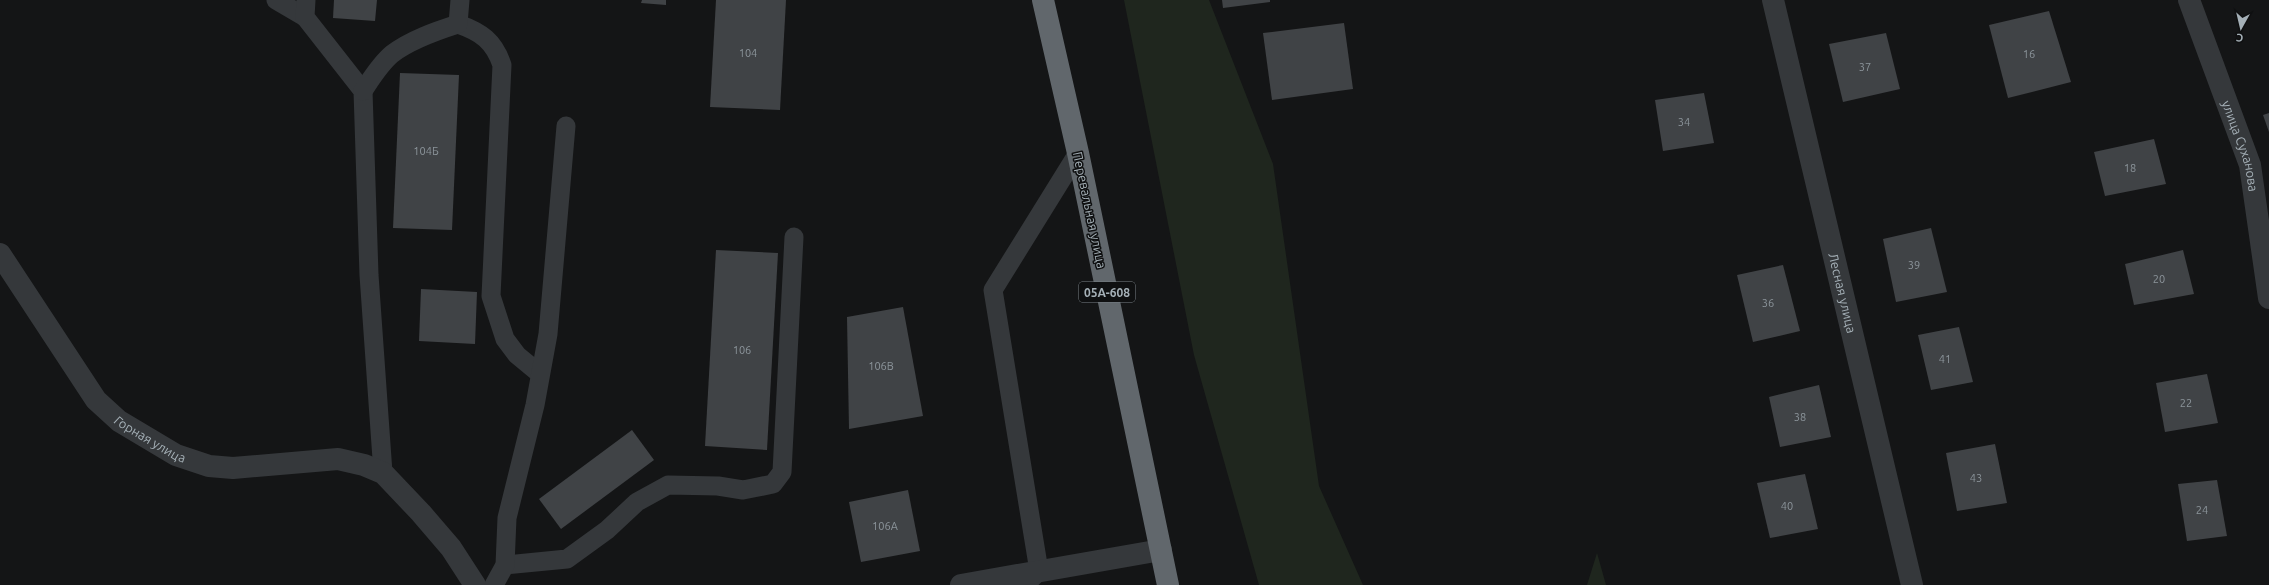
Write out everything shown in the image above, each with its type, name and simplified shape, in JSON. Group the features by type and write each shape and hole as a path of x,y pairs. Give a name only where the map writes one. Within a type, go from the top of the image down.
{"highway":[{"name":"Перевальная улица","path":"1043,0 1078,153 1168,585"}],"street":[{"name":"Лесная улица","path":"1773,0 1912,585"},
{"name":"улица Суханова","path":"2189,0 2250,165 2269,298"},
{"name":"Горная улица","path":"0,254 96,400 119,421 176,455 209,466 233,468 338,459 364,465 383,473"},
{"path":"383,473 421,512 451,548 475,585"},
{"path":"961,585 1032,578 1160,550"}],"lane":[{"path":"276,0 306,9 363,91 369,275 383,473"},
{"path":"458,24 460,0"},
{"path":"363,91 377,70 392,54 439,30 458,24 477,31 497,51 502,65 491,296 505,339 517,355 540,374"},
{"path":"494,585 505,565 507,518 535,405 548,334 566,126"},
{"path":"1032,578 993,290 1078,153"},
{"path":"505,565 567,559 607,530 637,502 668,485 718,486 743,490 774,484 782,472 794,237"}],"shaded area":[{"path":"1124,0 1209,0 1273,164 1319,486 1363,585 1259,585 1194,355"},
{"path":"1597,553 1606,585 1587,585"}],"building":[{"path":"334,0 377,0 375,21 333,18"},
{"path":"642,0 666,0 666,5 641,3"},
{"path":"716,0 786,0 780,110 710,107"},
{"path":"1222,0 1270,0 1270,2 1223,8"},
{"path":"2049,11 2071,82 2008,98 1989,25"},
{"path":"1344,23 1353,89 1272,100 1263,33"},
{"path":"1886,33 1900,89 1843,102 1829,44"},
{"path":"400,73 459,75 452,230 393,228"},
{"path":"1704,93 1714,143 1663,151 1655,100"},
{"path":"2269,113 2269,132 2263,115"},
{"path":"2154,139 2166,184 2105,196 2094,152"},
{"path":"1931,228 1947,292 1896,302 1883,239"},
{"path":"716,250 778,253 767,450 705,446"},
{"path":"2183,250 2194,294 2134,305 2125,264"},
{"path":"1783,265 1800,331 1753,342 1737,275"},
{"path":"421,289 477,292 475,344 419,341"},
{"path":"903,307 923,416 849,429 847,317"},
{"path":"1959,327 1973,382 1931,390 1918,335"},
{"path":"2207,374 2218,423 2165,432 2156,383"},
{"path":"1819,385 1831,437 1780,447 1769,397"},
{"path":"632,430 654,460 561,529 539,499"},
{"path":"1995,444 2007,503 1957,511 1946,453"},
{"path":"1805,474 1818,529 1770,538 1757,483"},
{"path":"2217,480 2227,536 2187,541 2178,484"},
{"path":"908,490 920,551 861,562 849,502"}]}
